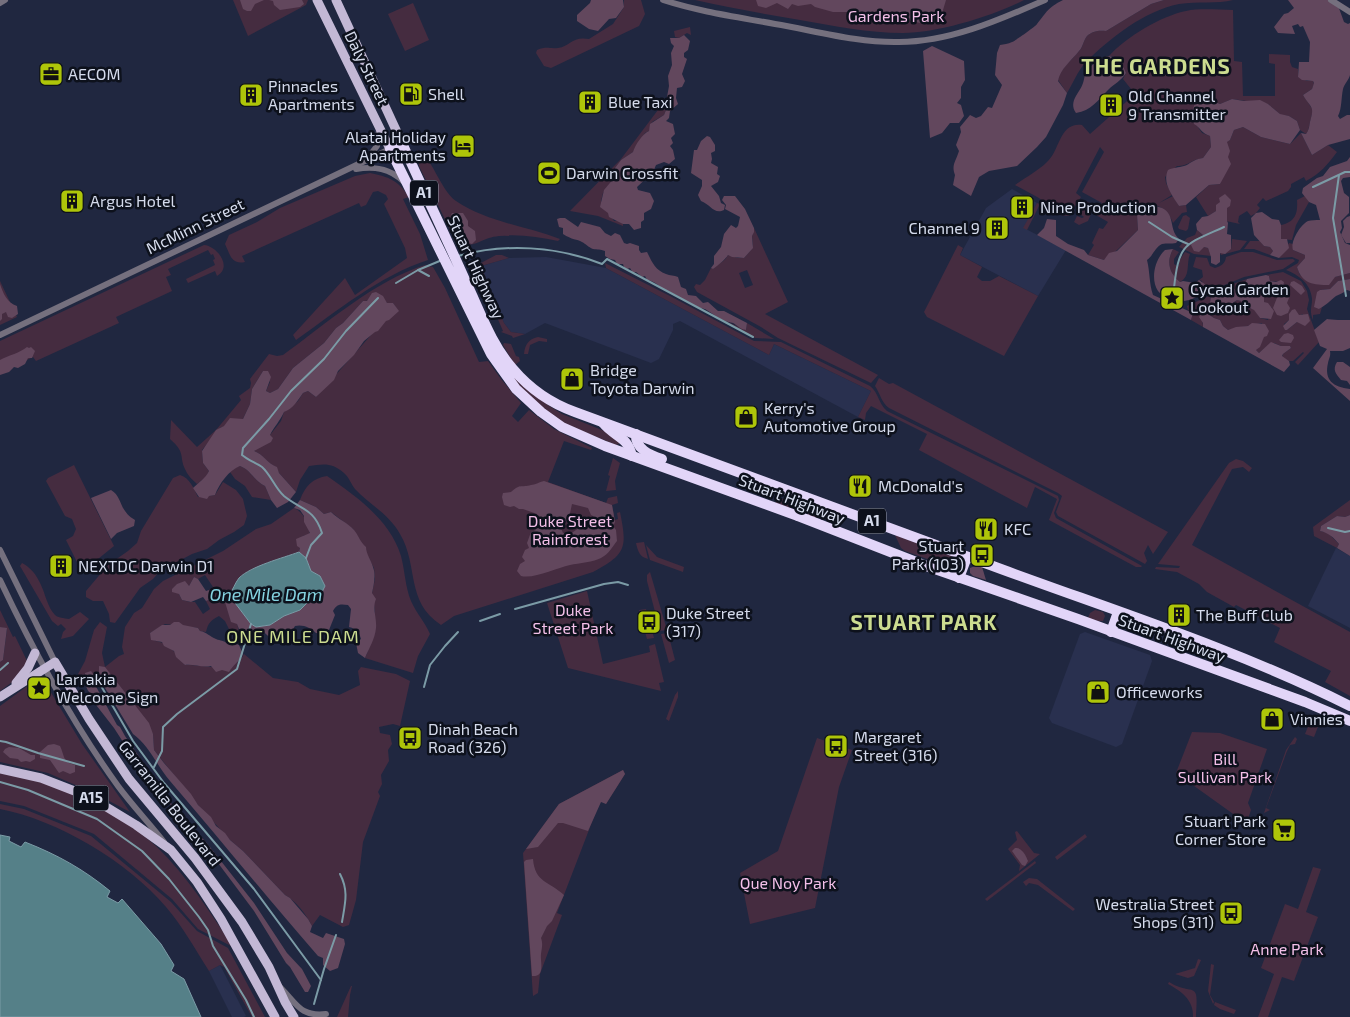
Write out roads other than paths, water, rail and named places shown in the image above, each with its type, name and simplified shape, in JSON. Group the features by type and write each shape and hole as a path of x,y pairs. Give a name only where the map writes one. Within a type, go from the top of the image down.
{"highway":[{"name":"McMinn Street","path":"390,149 402,143"},
{"name":"Stuart Highway","path":"402,143 443,245 491,354 516,389 541,412 562,426 590,440 632,456 798,516 959,578 1301,701 1350,721"},
{"name":"Stuart Highway","path":"390,149 443,245"},
{"name":"Stuart Highway","path":"452,264 494,341 512,369 537,393 564,408 1209,644 1262,665 1350,706"},
{"path":"603,422 610,431 628,443 632,456"},
{"path":"636,434 637,444 648,453 681,468 709,484"},
{"path":"798,516 805,497"},
{"path":"959,578 967,557"},
{"path":"1111,632 1118,612"},
{"path":"1301,701 1307,685"}],"main road":[{"name":"Daly Street","path":"317,0 390,149"},
{"name":"Daly Street","path":"337,0 402,143"},
{"path":"324,15 337,0"},
{"path":"324,15 341,10"},
{"path":"11,689 28,668 35,653"},
{"path":"0,697 11,689 57,666"},
{"name":"Garramilla Boulevard","path":"57,666 88,719 129,779 195,858 242,922 278,984 285,1002 294,1017"},
{"name":"A15","path":"0,769 41,778 90,798 136,825 171,850 197,882 275,1017"}],"street":[{"path":"0,3 5,0"},
{"path":"663,0 730,17 866,40 900,42 938,38 967,31 994,22 1045,0"},
{"path":"1331,0 1350,12"},
{"path":"363,163 377,146 379,128"},
{"name":"McMinn Street","path":"0,335 390,149"},
{"path":"340,173 362,168 386,170 400,179 415,197"},
{"name":"Garramilla Boulevard","path":"0,550 57,666"},
{"name":"Garramilla Boulevard","path":"0,580 35,653 84,736 119,787 171,850"},
{"path":"278,984 302,1011 315,1016 326,1014"}],"water":[{"name":"One Mile Dam","path":"299,552 306,558 311,571 320,576 325,586 321,594 300,610 284,616 270,625 256,627 251,624 229,595 239,578 259,566"},
{"path":"0,835 10,837 9,841 21,847 25,842 59,857 80,869 110,891 107,897 118,903 122,899 161,944 174,965 171,971 184,979 201,1017 0,1017"}],"waterway":[{"path":"1313,187 1345,172 1350,172"},
{"path":"1339,175 1333,218 1346,296"},
{"path":"1149,222 1172,237 1188,244"},
{"path":"1174,288 1178,262 1186,247 1192,242 1224,227"},
{"path":"458,256 494,249 531,248 567,253 602,264 607,259 753,337"},
{"path":"396,283 418,270 442,260"},
{"path":"418,270 429,276"},
{"path":"306,558 311,545 322,533 319,525 311,514 281,493 262,467 242,455 243,448 291,391 324,359 346,331 378,298"},
{"path":"1328,528 1345,532 1350,531"},
{"path":"515,609 604,584 618,582 628,585"},
{"path":"480,621 500,614"},
{"path":"154,767 162,751 163,727 177,714 237,669 251,624"},
{"path":"424,687 430,665 458,632"},
{"path":"0,670 8,663"},
{"path":"97,679 133,741 164,783 254,889 321,980"},
{"path":"0,741 84,766"},
{"path":"0,782 28,790 97,819 142,851 169,879 208,930 213,946 246,1000 254,1017"},
{"path":"340,874 345,886 342,922"},
{"path":"314,1004 336,935"}],"place":[{"name":"AECOM","path":"51,74"},
{"name":"Shell","path":"411,94"},
{"name":"Pinnacles Apartments","path":"251,95"},
{"name":"Blue Taxi","path":"590,102"},
{"name":"Old Channel 9 Transmitter","path":"1111,105"},
{"name":"Alatai Holiday Apartments","path":"463,146"},
{"name":"Darwin Crossfit","path":"549,173"},
{"name":"Argus Hotel","path":"72,201"},
{"name":"Nine Production","path":"1022,207"},
{"name":"Channel 9","path":"997,228"},
{"name":"Cycad Garden Lookout","path":"1172,298"},
{"name":"Bridge Toyota Darwin","path":"572,379"},
{"name":"Kerry's Automotive Group","path":"746,417"},
{"name":"McDonald's","path":"860,486"},
{"name":"KFC","path":"986,529"},
{"name":"Stuart Park (103)","path":"982,555"},
{"name":"NEXTDC Darwin D1","path":"61,566"},
{"name":"The Buff Club","path":"1179,615"},
{"name":"Duke Street (317)","path":"649,622"},
{"name":"Larrakia Welcome Sign","path":"39,688"},
{"name":"Officeworks","path":"1098,692"},
{"name":"Vinnies","path":"1272,719"},
{"name":"Dinah Beach Road (326)","path":"410,738"},
{"name":"Margaret Street (316)","path":"836,746"},
{"name":"Stuart Park Corner Store","path":"1284,830"},
{"name":"Westralia Street Shops (311)","path":"1231,913"}],"district":[{"name":"THE GARDENS","path":"1156,67"},
{"name":"STUART PARK","path":"924,623"},
{"name":"ONE MILE DAM","path":"293,637"}],"park label":[{"name":"Gardens Park","path":"896,16"},
{"name":"Duke Street Rainforest","path":"570,530"},
{"name":"Duke Street Park","path":"573,619"},
{"name":"Bill Sullivan Park","path":"1225,768"},
{"name":"Que Noy Park","path":"788,883"},
{"name":"Anne Park","path":"1287,949"}]}
